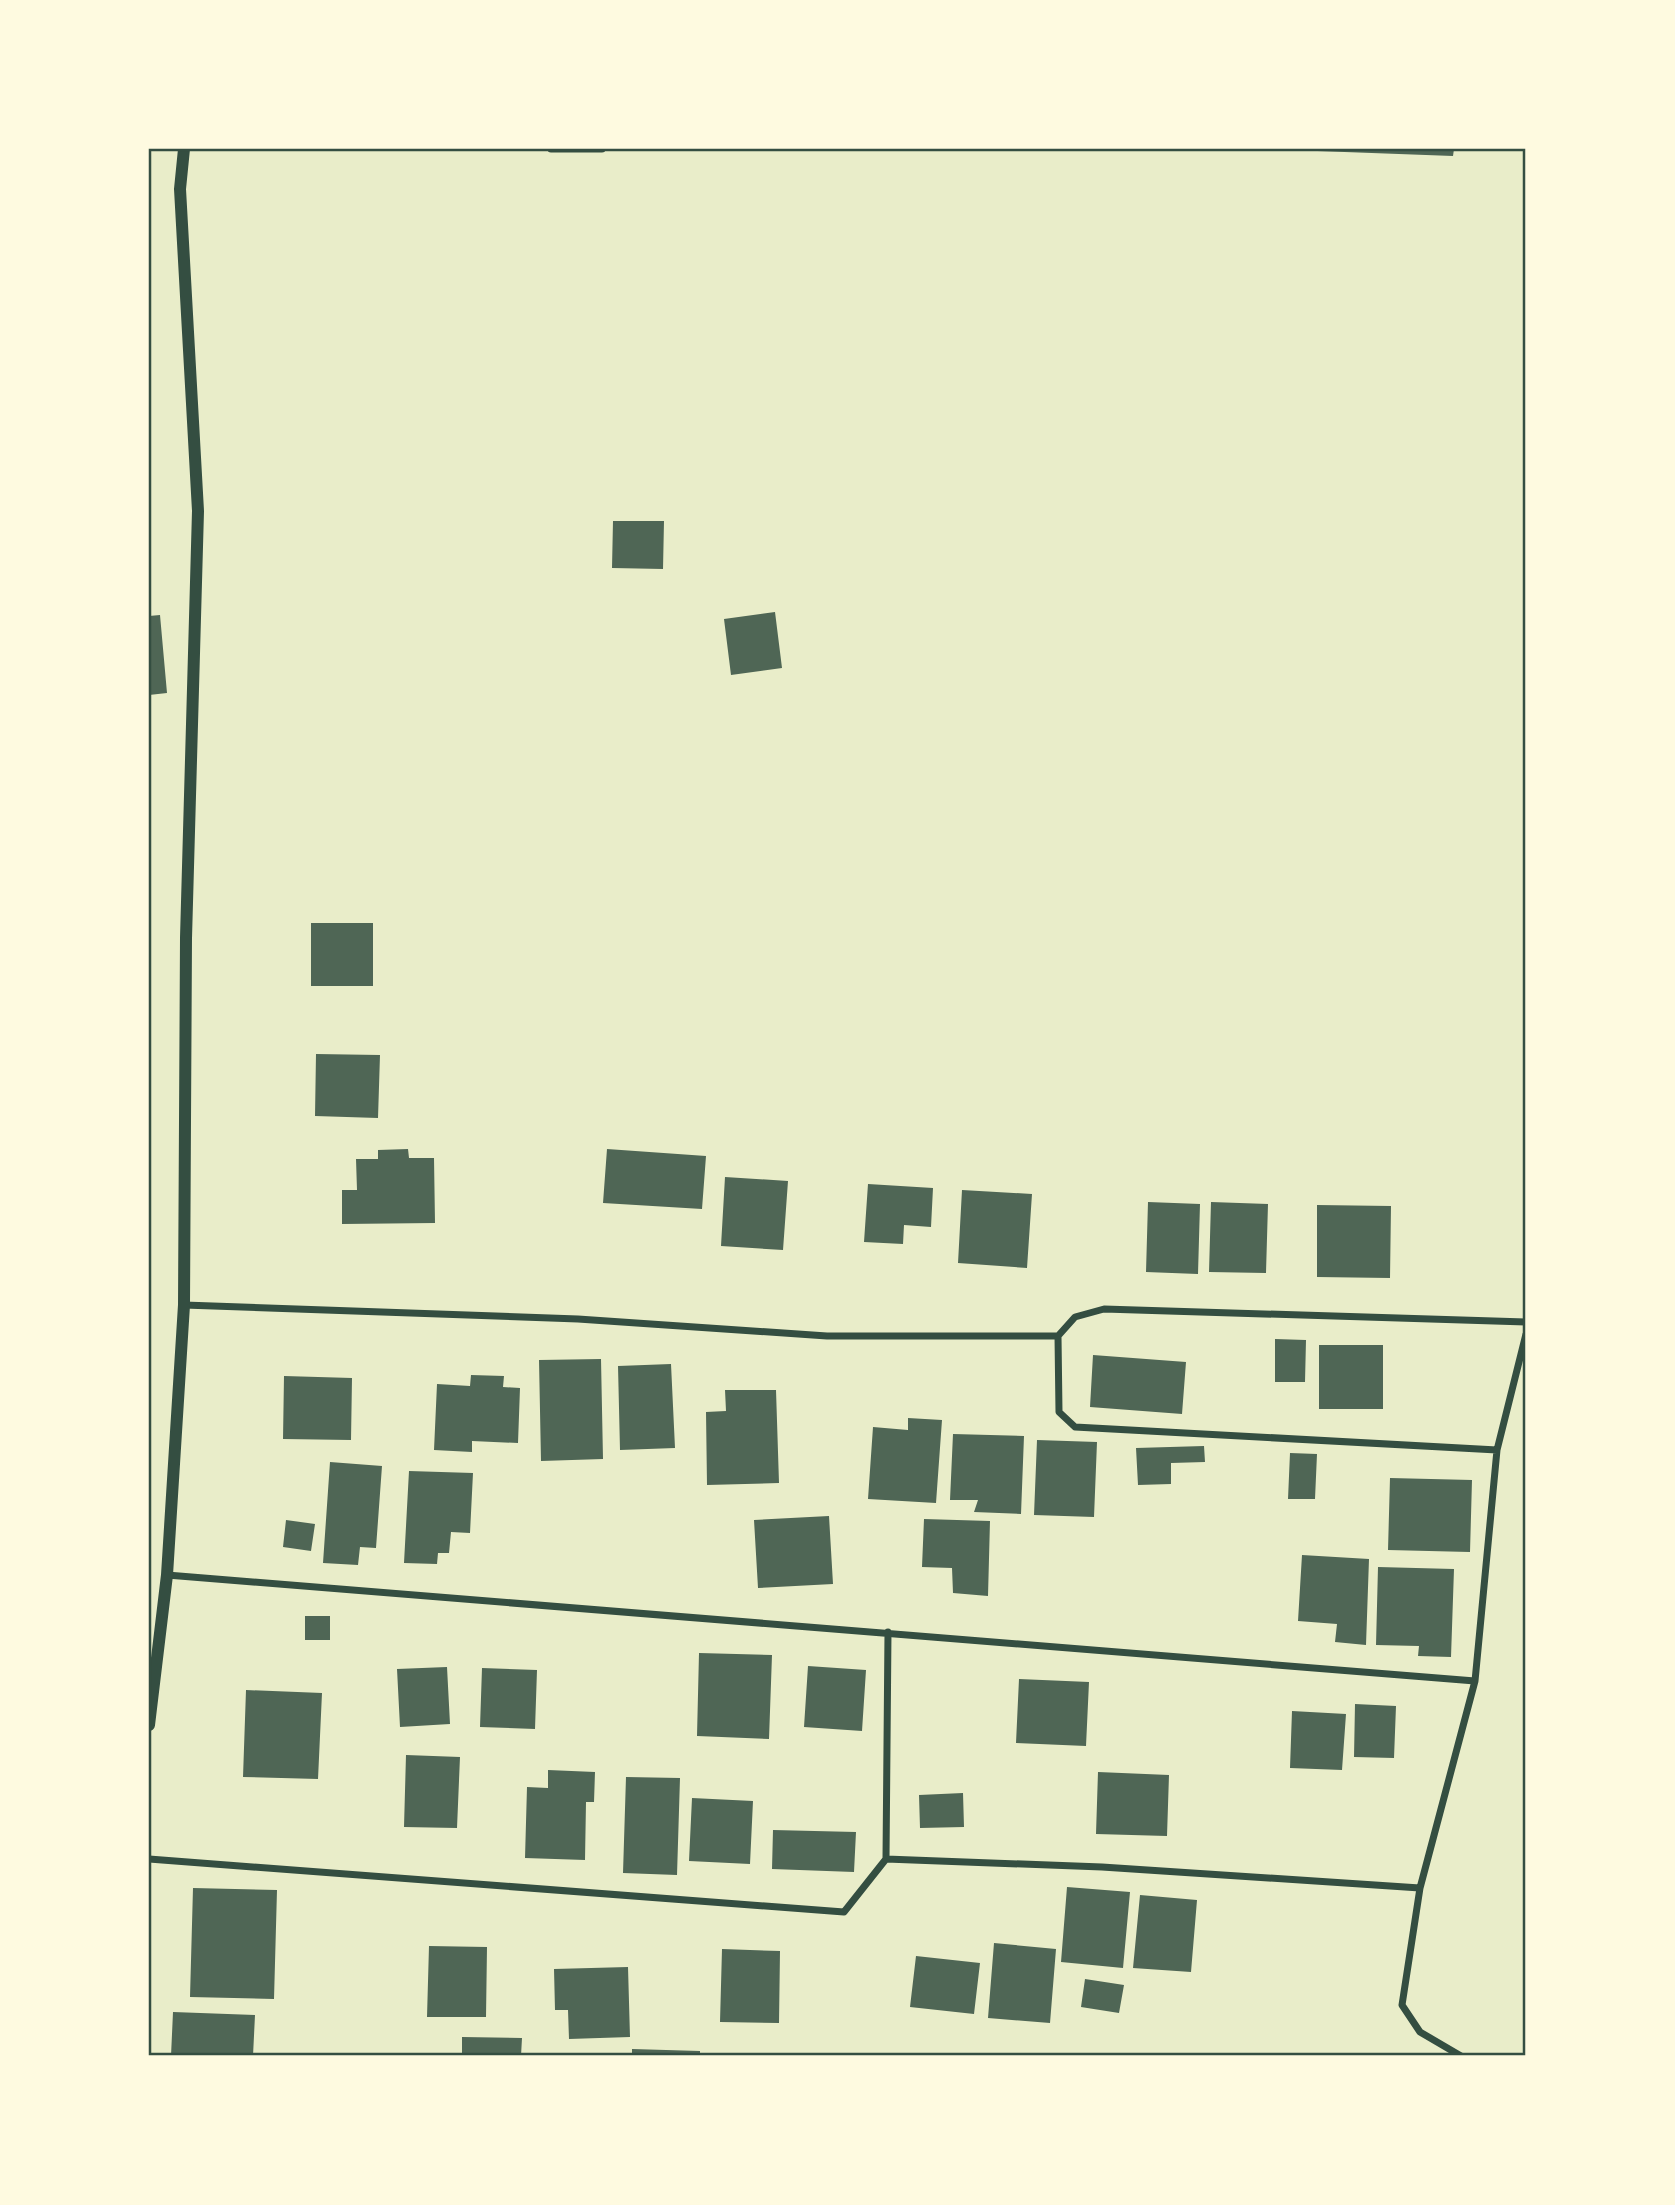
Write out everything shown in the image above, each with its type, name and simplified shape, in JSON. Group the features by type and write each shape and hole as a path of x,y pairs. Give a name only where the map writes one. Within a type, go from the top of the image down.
{"street":[{"path":"149,1725 167,1575 184,1305 186,938 198,511 180,189 184,149"},
{"path":"551,149 602,149"},
{"path":"184,1305 579,1319 827,1336 1058,1336"},
{"path":"1497,1450 1075,1427 1059,1412 1058,1336 1075,1317 1104,1309 1526,1322"},
{"path":"1461,2056 1420,2032 1402,2005 1420,1888 1475,1681 1497,1450 1526,1334"},
{"path":"167,1575 1475,1681"},
{"path":"149,1859 844,1912 886,1859 888,1632"},
{"path":"886,1859 1102,1867 1420,1888"}],"building":[{"path":"1263,149 1454,149 1453,156"},
{"path":"613,521 664,521 663,569 612,568"},
{"path":"775,612 782,668 731,675 724,619"},
{"path":"160,615 167,693 149,695 149,616"},
{"path":"311,923 373,923 373,986 311,986"},
{"path":"316,1054 380,1055 378,1118 315,1116"},
{"path":"408,1149 409,1158 434,1158 435,1223 342,1224 342,1190 357,1190 356,1159 378,1159 378,1150"},
{"path":"607,1149 706,1156 702,1209 603,1203"},
{"path":"725,1177 788,1181 783,1250 721,1246"},
{"path":"868,1184 933,1188 931,1227 904,1225 903,1244 864,1242"},
{"path":"962,1190 1032,1194 1027,1268 958,1263"},
{"path":"1148,1202 1200,1204 1198,1274 1146,1272"},
{"path":"1211,1202 1268,1204 1266,1273 1209,1272"},
{"path":"1317,1205 1391,1206 1390,1278 1317,1277"},
{"path":"1275,1339 1306,1340 1305,1382 1275,1382"},
{"path":"1319,1345 1383,1345 1383,1409 1319,1409"},
{"path":"1093,1355 1186,1362 1182,1414 1090,1407"},
{"path":"601,1359 603,1459 541,1461 539,1360"},
{"path":"671,1364 675,1448 620,1450 618,1366"},
{"path":"471,1375 504,1376 503,1387 520,1388 518,1443 472,1441 472,1452 434,1450 437,1384 470,1386"},
{"path":"284,1376 352,1378 351,1440 283,1439"},
{"path":"725,1390 776,1390 779,1483 707,1485 706,1412 726,1411"},
{"path":"908,1418 942,1420 936,1503 868,1499 873,1427 908,1430"},
{"path":"953,1434 1024,1436 1021,1514 974,1512 978,1500 950,1500"},
{"path":"1037,1440 1097,1442 1094,1517 1034,1515"},
{"path":"1204,1446 1205,1462 1171,1463 1171,1484 1138,1485 1136,1448"},
{"path":"1290,1453 1317,1454 1315,1499 1288,1499"},
{"path":"330,1462 382,1466 376,1548 360,1547 358,1565 323,1563"},
{"path":"409,1471 473,1473 470,1533 451,1532 449,1553 438,1553 437,1564 404,1563"},
{"path":"1390,1478 1472,1480 1470,1552 1388,1550"},
{"path":"829,1516 833,1584 758,1588 754,1520"},
{"path":"924,1519 990,1521 988,1596 953,1593 952,1568 922,1567"},
{"path":"286,1520 315,1524 311,1551 283,1547"},
{"path":"1302,1555 1369,1559 1366,1645 1335,1642 1337,1624 1298,1621"},
{"path":"1378,1567 1454,1569 1451,1657 1418,1656 1419,1646 1376,1645"},
{"path":"305,1616 330,1616 330,1640 305,1640"},
{"path":"699,1653 772,1655 769,1739 697,1736"},
{"path":"808,1666 866,1670 862,1731 804,1727"},
{"path":"447,1667 450,1724 400,1727 397,1669"},
{"path":"482,1668 537,1670 535,1729 480,1727"},
{"path":"1019,1679 1089,1682 1086,1746 1016,1743"},
{"path":"246,1690 322,1693 318,1779 243,1777"},
{"path":"1355,1704 1396,1706 1394,1758 1354,1757"},
{"path":"1292,1711 1346,1714 1342,1770 1290,1768"},
{"path":"406,1755 460,1757 457,1828 404,1827"},
{"path":"548,1770 595,1772 594,1802 586,1802 585,1860 525,1858 527,1787 548,1788"},
{"path":"1098,1772 1169,1775 1167,1836 1096,1834"},
{"path":"626,1777 680,1778 677,1875 623,1873"},
{"path":"963,1793 964,1827 920,1828 919,1795"},
{"path":"692,1798 753,1801 750,1864 689,1861"},
{"path":"773,1830 856,1832 854,1872 772,1869"},
{"path":"1067,1887 1130,1892 1123,1968 1061,1962"},
{"path":"193,1888 277,1890 274,1999 190,1997"},
{"path":"1140,1895 1197,1900 1191,1972 1133,1968"},
{"path":"994,1943 1056,1949 1050,2023 988,2018"},
{"path":"429,1946 487,1947 486,2017 427,2017"},
{"path":"722,1949 780,1951 779,2023 720,2022"},
{"path":"916,1956 980,1963 974,2014 910,2007"},
{"path":"628,1967 630,2037 569,2039 568,2010 555,2010 554,1969"},
{"path":"1085,1979 1124,1985 1119,2013 1081,2007"},
{"path":"173,2012 255,2015 253,2056 171,2056"},
{"path":"462,2037 522,2038 521,2056 462,2056"},
{"path":"632,2049 700,2051 700,2056 632,2056"}]}
